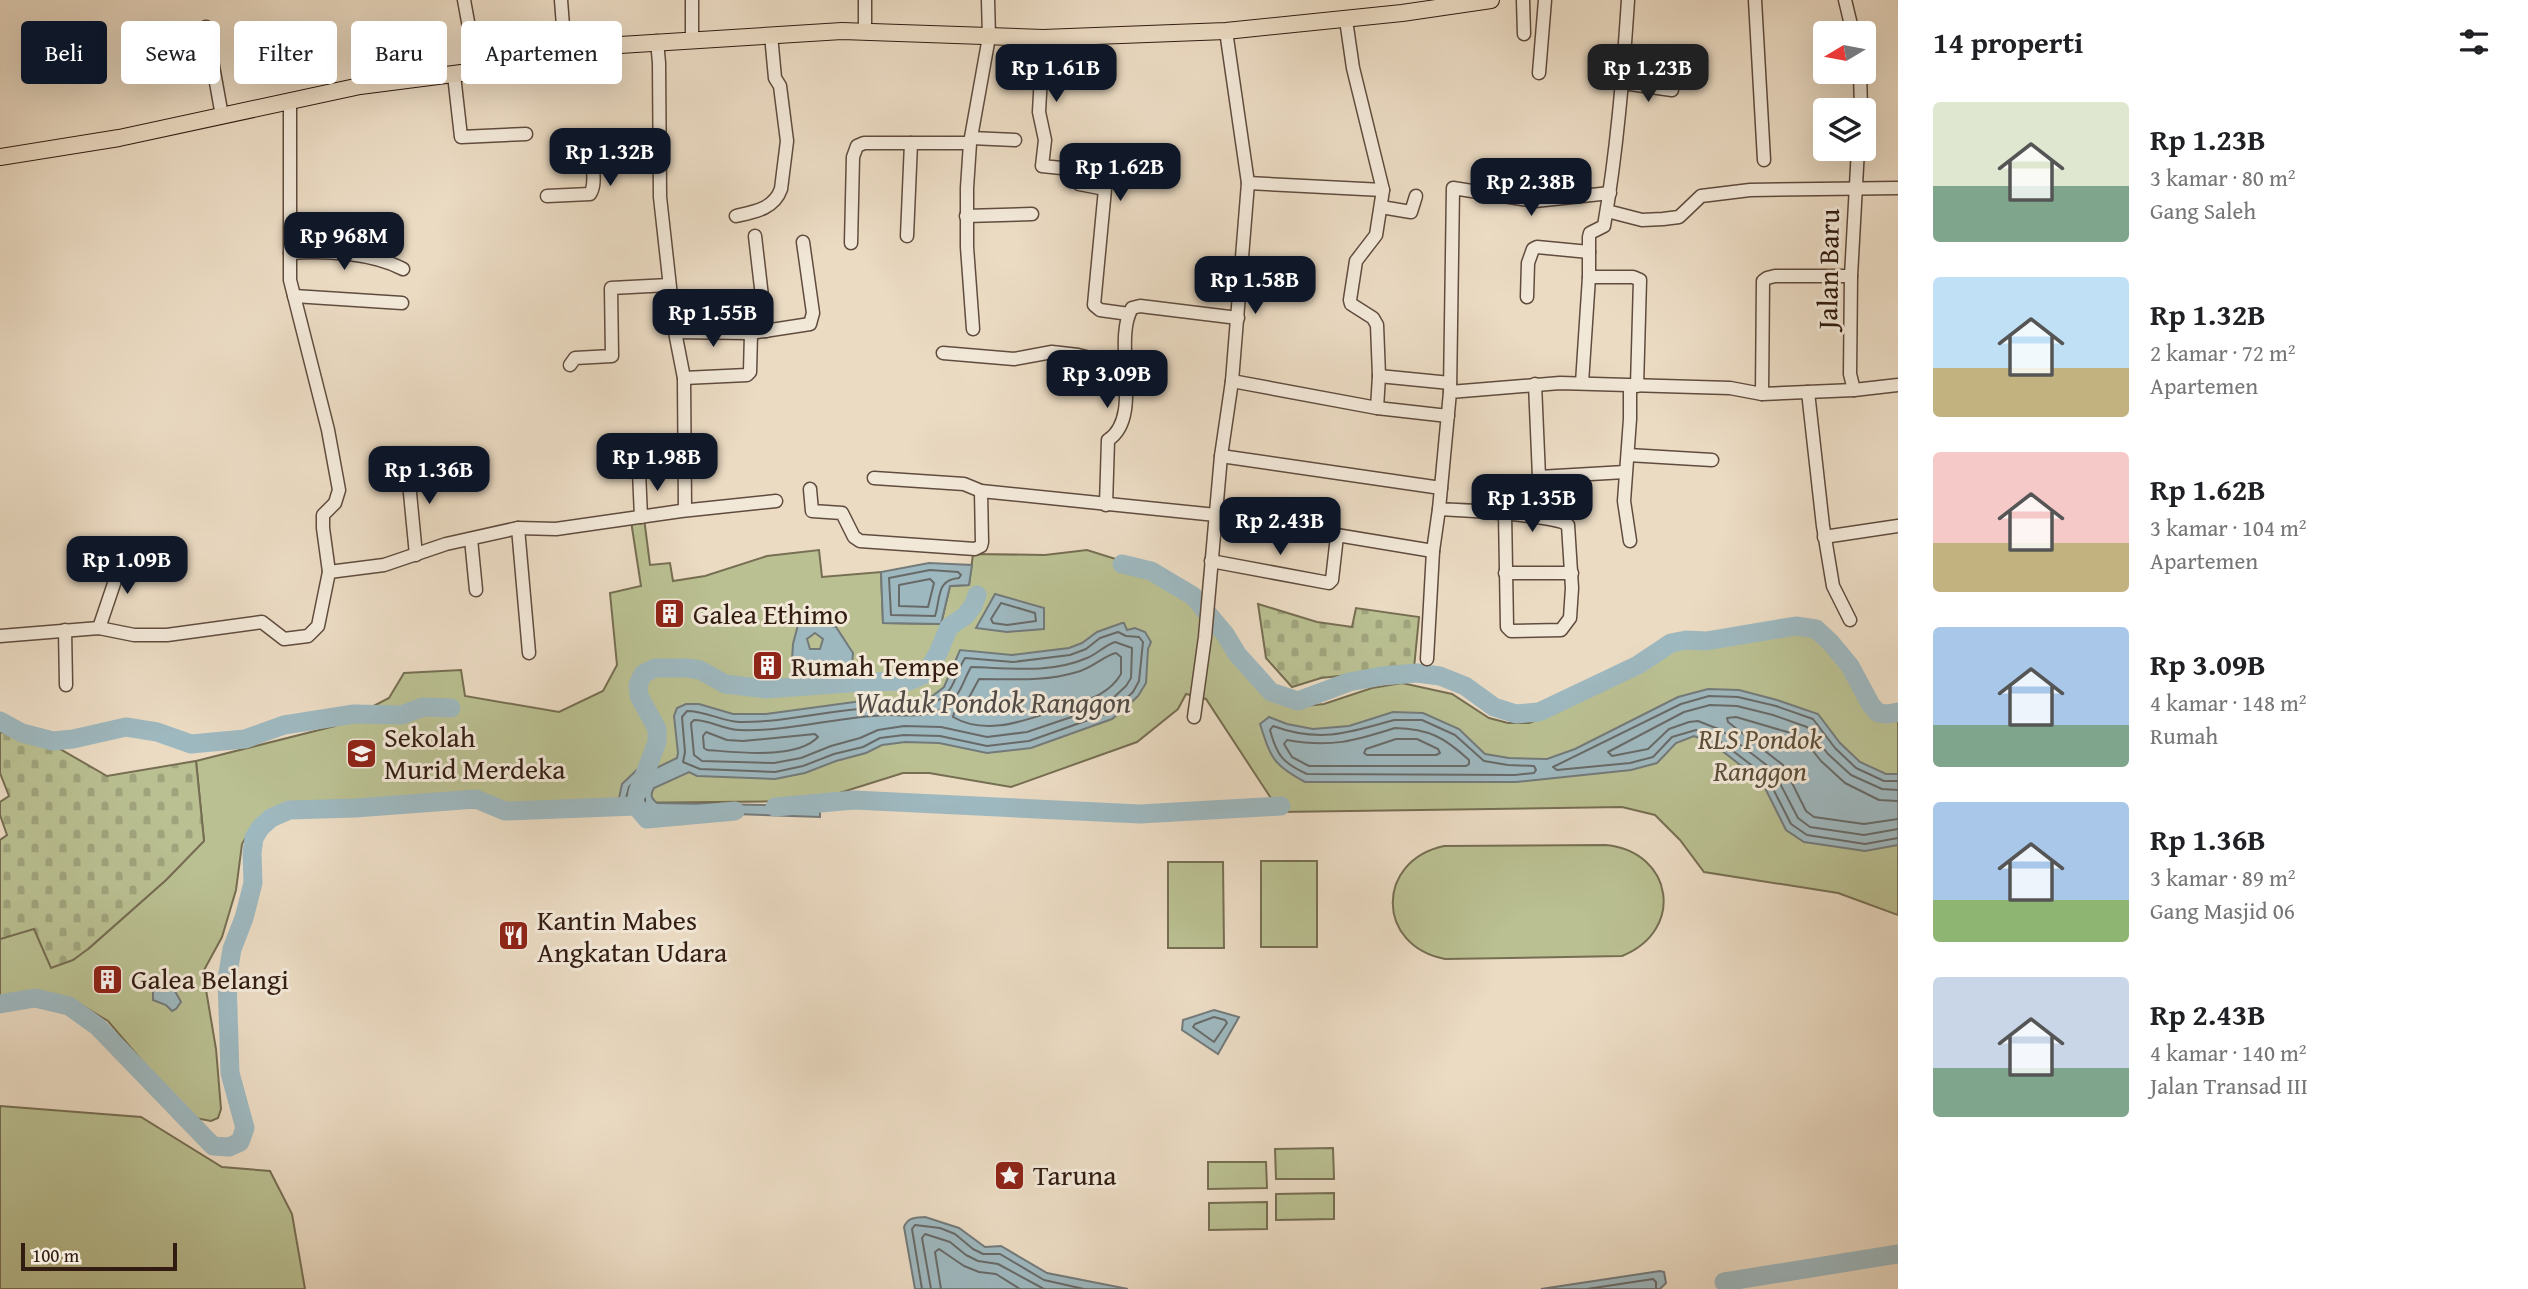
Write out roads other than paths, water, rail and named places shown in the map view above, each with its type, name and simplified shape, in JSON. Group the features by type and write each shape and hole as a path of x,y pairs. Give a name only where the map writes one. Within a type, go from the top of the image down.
{"main road":[{"path":"622,45 865,30 1042,38 1226,31 1346,20 1491,0"},
{"path":"0,157 119,138 373,84 461,74"}],"street":[{"path":"464,0 468,21"},
{"path":"561,0 563,21"},
{"path":"692,0 692,39"},
{"path":"865,0 865,30"},
{"path":"973,329 966,216 970,140 989,37 988,0"},
{"path":"1522,0 1524,34"},
{"path":"1539,73 1545,0"},
{"path":"1582,383 1590,233 1604,226 1610,193 1623,83 1628,0"},
{"path":"1755,0 1764,160"},
{"path":"1845,0 1850,21"},
{"path":"1346,20 1353,68 1383,190 1376,235 1356,261 1350,300 1351,304 1373,318 1377,325 1377,408"},
{"path":"1194,718 1207,624 1221,456 1232,381 1248,183 1226,31"},
{"path":"736,216 765,208 779,196 781,189 787,141 780,86 775,78 771,35"},
{"path":"1042,38 1039,112 1045,140 1042,166 1081,170 1079,184 1105,189 1094,305 1100,310 1129,314"},
{"path":"657,41 660,197 675,332 684,378 685,510"},
{"path":"454,75 461,137 526,134"},
{"path":"1623,83 1672,90"},
{"path":"216,84 222,116"},
{"path":"0,636 99,628 128,634 154,635 262,622 284,639 308,636 318,626 329,572 322,522 325,511 337,499 339,485 289,271 290,100"},
{"path":"851,243 854,150 864,143 1015,140"},
{"path":"547,196 590,194 594,185 592,154 597,146 658,143"},
{"path":"907,236 911,143"},
{"name":"Jalan Baru","path":"1854,390 1850,374 1851,276 1857,161"},
{"path":"1248,183 1383,190"},
{"path":"1427,659 1433,551 1450,388 1453,188 1535,201 1610,193"},
{"path":"1607,211 1642,220 1679,218 1701,196 1750,190 1898,188"},
{"path":"1381,207 1411,212 1416,196"},
{"path":"966,216 1032,214"},
{"path":"755,236 766,331"},
{"path":"675,332 751,333 807,326 813,321 813,313 803,242"},
{"path":"1527,297 1528,262 1532,249 1537,247 1589,251"},
{"path":"290,253 328,251 388,262 403,269"},
{"path":"1762,394 1763,281 1775,276 1851,276"},
{"path":"1589,277 1633,277 1640,280 1634,386 1625,472 1624,501 1630,541"},
{"path":"570,365 575,358 612,356 611,288 669,285"},
{"path":"294,296 402,303"},
{"path":"1105,505 1108,440 1121,424 1126,394 1125,330 1132,308 1140,306 1238,318"},
{"path":"684,378 747,375 752,370 751,333"},
{"path":"943,353 1014,359 1052,352 1126,362"},
{"path":"1379,376 1450,388 1582,383 1730,388 1762,394 1898,385"},
{"path":"1232,381 1377,408 1448,416"},
{"path":"1535,384 1539,477 1625,472"},
{"path":"1808,392 1824,537 1833,586 1850,620"},
{"path":"1628,455 1712,460"},
{"path":"1221,456 1441,488"},
{"path":"407,462 416,555"},
{"path":"639,471 641,517"},
{"path":"874,478 954,483 975,487 981,491 1216,515 1433,551"},
{"path":"810,489 812,512 842,513 854,537 860,541 975,549 981,547 982,542 981,491"},
{"path":"329,572 384,565 446,544 517,528 556,528 685,510 776,501"},
{"path":"1439,509 1505,513 1565,522 1570,529 1572,573 1570,618 1561,630 1511,631 1507,626 1505,513"},
{"path":"1824,537 1898,526"},
{"path":"517,528 529,653"},
{"path":"1211,561 1329,583 1332,580 1337,536"},
{"path":"471,539 476,590"},
{"path":"99,628 124,554"},
{"path":"1505,573 1572,573"},
{"path":"65,629 65,685"}],"water":[{"path":"929,563 972,565 969,585 950,586 941,624 883,623 881,572"},
{"path":"995,594 1044,608 1044,629 1007,632 976,628"},
{"path":"799,621 836,627 853,653 852,666 808,666 792,660","holes":["815,633 823,639 820,649 810,649 807,639"]},
{"name":"Waduk Pondok Ranggon","path":"1122,623 1127,630 1135,628 1145,632 1151,642 1148,649 1146,683 1138,696 1112,719 1031,748 987,753 939,743 905,742 882,745 805,773 775,779 697,776 689,772 654,788 652,795 657,803 820,806 820,817 648,811 585,814 584,808 608,807 618,803 622,784 643,764 652,770 677,758 674,716 677,708 686,704 699,704 733,714 766,714 869,700 931,697 944,687 960,650 1012,655 1069,648 1082,643 1097,632"},
{"path":"1708,689 1739,690 1818,714 1840,743 1860,762 1886,774 1898,774 1898,845 1865,851 1804,842 1786,830 1762,782 1712,743 1694,736 1676,743 1657,763 1631,770 1516,782 1305,782 1286,771 1275,759 1260,724 1269,717 1313,729 1349,726 1393,712 1423,713 1459,729 1485,754 1547,759 1575,749 1678,697"},
{"path":"164,981 170,982 181,1002 172,1011 166,1005 153,1000 153,991"},
{"path":"1214,1010 1239,1017 1218,1054 1182,1030 1183,1020"},
{"path":"925,1217 959,1228 985,1247 1001,1246 1047,1273 1128,1289 915,1289 904,1227 910,1220"},
{"path":"1664,1272 1666,1283 1660,1289 1541,1289"}],"waterway":[{"path":"1122,564 1151,571 1193,596 1225,634 1237,654 1271,692 1298,701 1349,682 1417,673 1440,676 1465,686 1494,707 1516,714 1539,712 1638,665 1671,643 1686,640 1706,641 1796,626 1816,629 1831,643 1850,666 1878,713 1898,712"},
{"path":"638,792 657,742 657,729 639,696 638,685 643,674 655,668 687,668 700,670 725,684 766,689 909,681 926,674 949,627 965,616 977,595"},
{"path":"0,721 22,733 53,741 126,727 157,732 191,744 245,739 284,725 354,714 402,715 423,707 451,708"},
{"path":"0,1004 35,998 69,1006 97,1026 213,1146 229,1147 240,1142 245,1128 230,1073 227,979 232,949 253,883 254,838 271,818 289,810 476,799 505,811 636,806 647,819 735,811"},
{"path":"775,807 854,800 1140,814 1281,806"},
{"path":"1724,1282 1898,1254"}],"place":[{"name":"Galea Ethimo","path":"670,614"},
{"name":"Rumah Tempe","path":"768,666"},
{"name":"Sekolah Murid Merdeka","path":"361,753"},
{"name":"Kantin Mabes Angkatan Udara","path":"514,936"},
{"name":"Galea Belangi","path":"108,979"},
{"name":"Taruna","path":"1010,1175"}],"park label":[{"name":"RLS Pondok Ranggon","path":"1760,755"}]}
